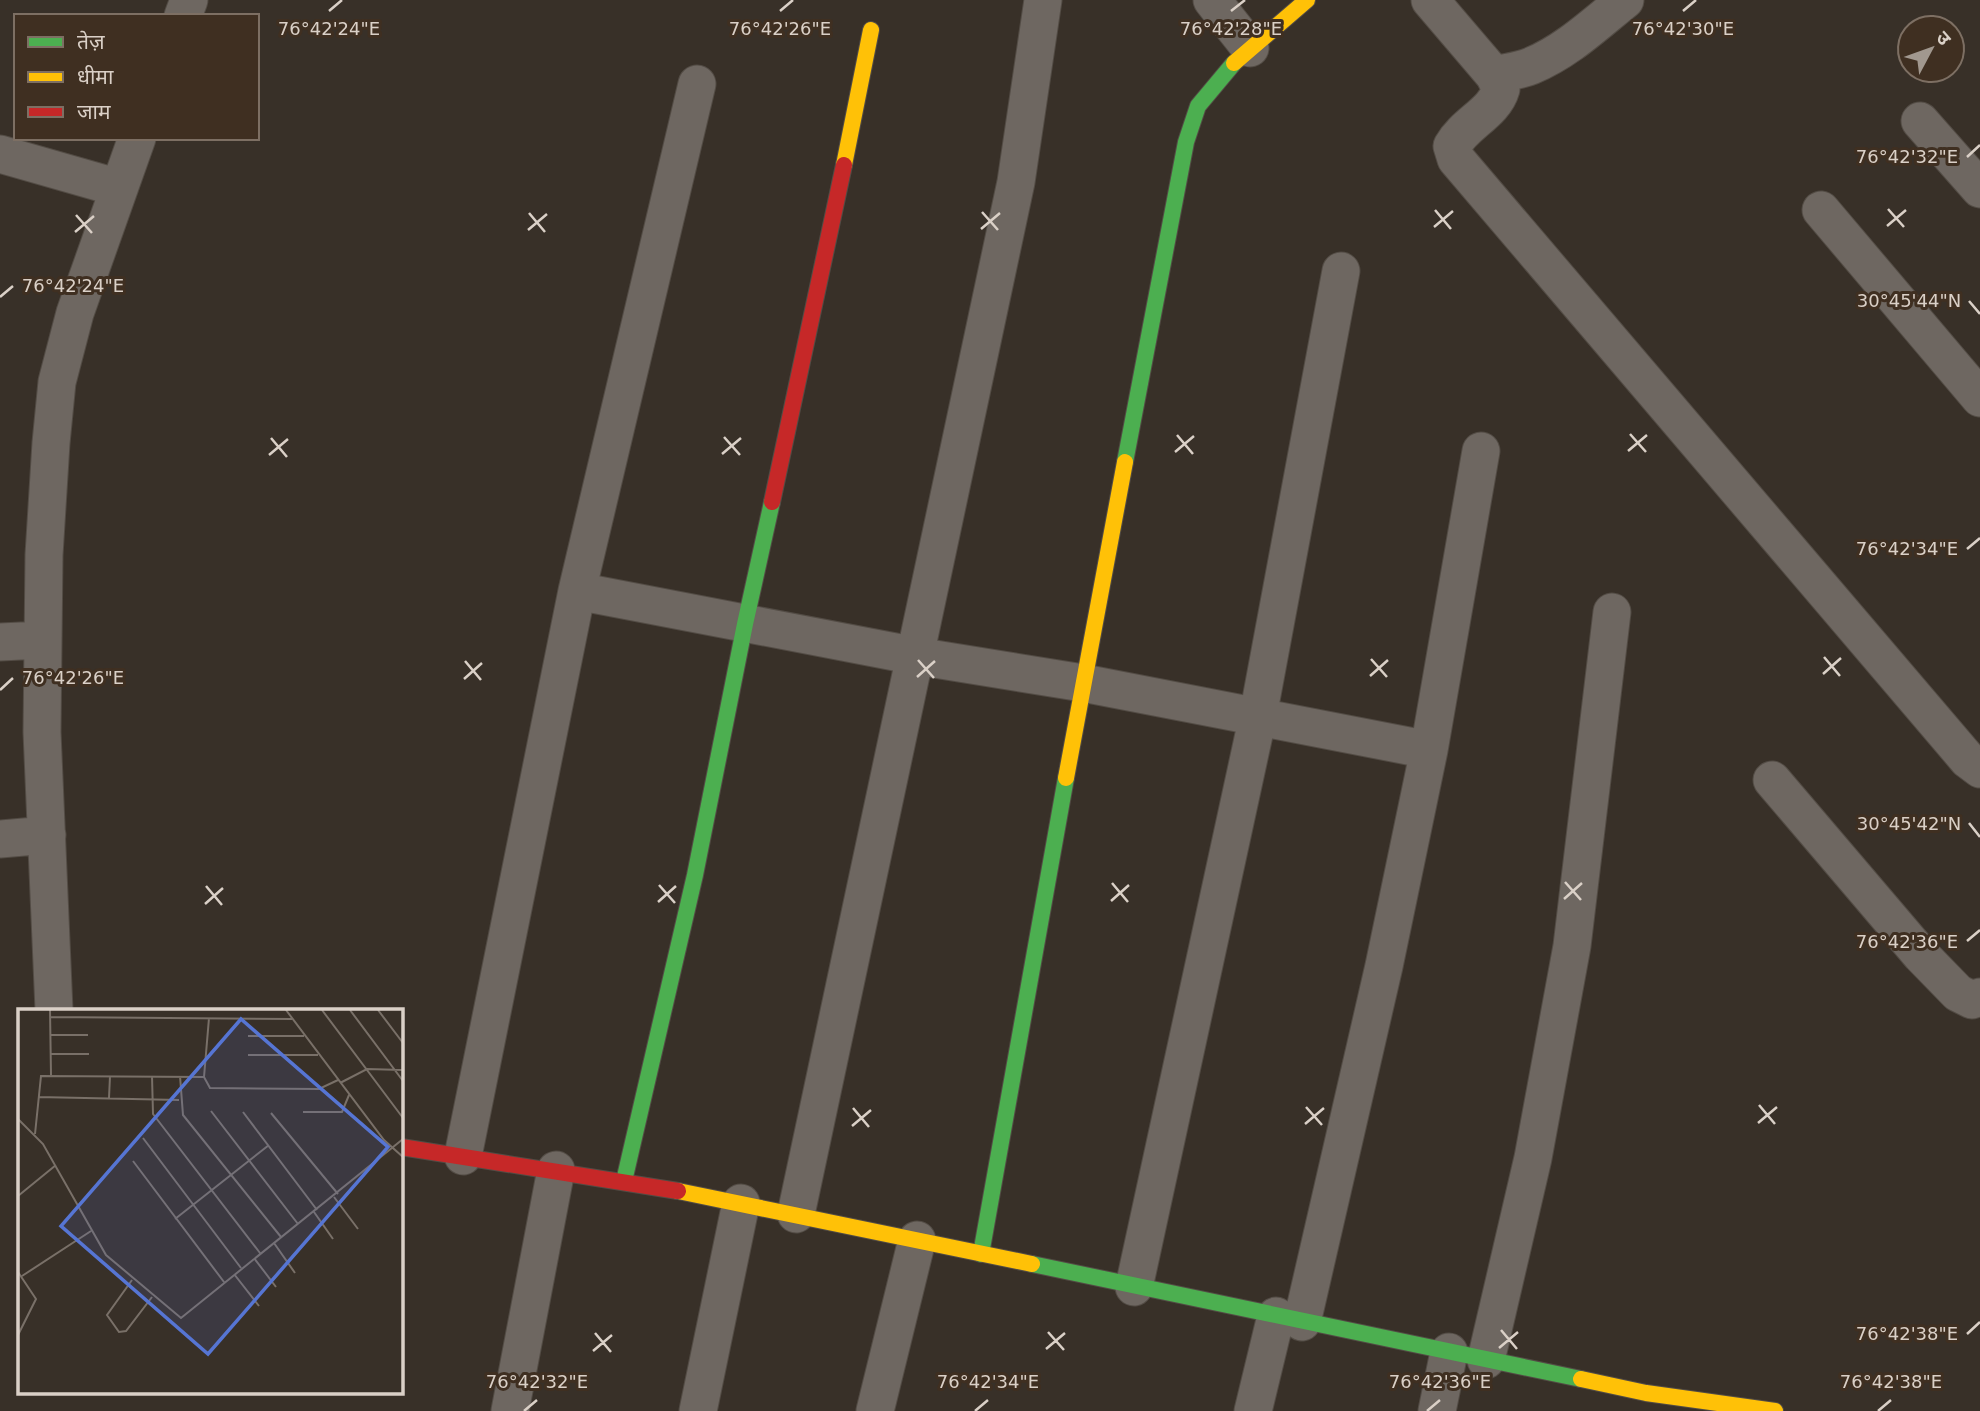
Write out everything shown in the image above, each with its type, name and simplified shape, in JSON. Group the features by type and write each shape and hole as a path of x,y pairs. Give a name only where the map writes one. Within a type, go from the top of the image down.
{"street":[{"path":"796,1214 1016,182 1043,0"},
{"path":"1212,0 1250,48"},
{"path":"981,1254 1083,682 1186,142 1197,108 1222,76 1250,48 1307,0"},
{"path":"1430,0 1494,75 1501,89 1498,101 1458,135 1452,146 1456,159 1758,516 1968,760 1980,769"},
{"path":"1494,75 1528,67 1547,58 1569,45 1625,0"},
{"path":"624,1181 695,875 745,624 807,344 871,30"},
{"path":"463,1156 577,592 697,84"},
{"path":"1920,121 1980,189"},
{"path":"54,1009 42,732 44,555 51,443 57,382 75,313 136,140"},
{"path":"0,154 119,188"},
{"path":"1821,210 1980,398"},
{"path":"1134,1287 1258,716 1341,271"},
{"path":"1253,1411 1289,1319 1384,965 1429,750 1481,451"},
{"path":"577,592 916,656 1083,682 1429,750"},
{"path":"1486,1360 1533,1158 1572,946 1612,612"},
{"path":"0,642 42,640"},
{"path":"1772,780 1921,955 1958,993 1972,1000 1980,997"},
{"path":"0,839 47,835"},
{"path":"402,1147 624,1181 741,1203 1646,1393 1775,1411"},
{"path":"510,1411 556,1170"},
{"path":"698,1411 741,1203"},
{"path":"875,1411 917,1240"},
{"path":"1437,1411 1449,1352"}],"traffic: fast":[{"path":"1125,462 1186,142 1198,106 1234,63"},
{"path":"624,1181 695,875 772,502"},
{"path":"981,1254 1066,778"},
{"path":"1032,1264 1581,1379"}],"traffic: slow":[{"path":"1234,63 1307,0"},
{"path":"844,165 871,30"},
{"path":"1066,778 1125,462"},
{"path":"678,1191 1032,1264"},
{"path":"1581,1379 1646,1393 1775,1411"}],"traffic: jam":[{"path":"772,502 844,165"},
{"path":"402,1147 678,1191"}]}
